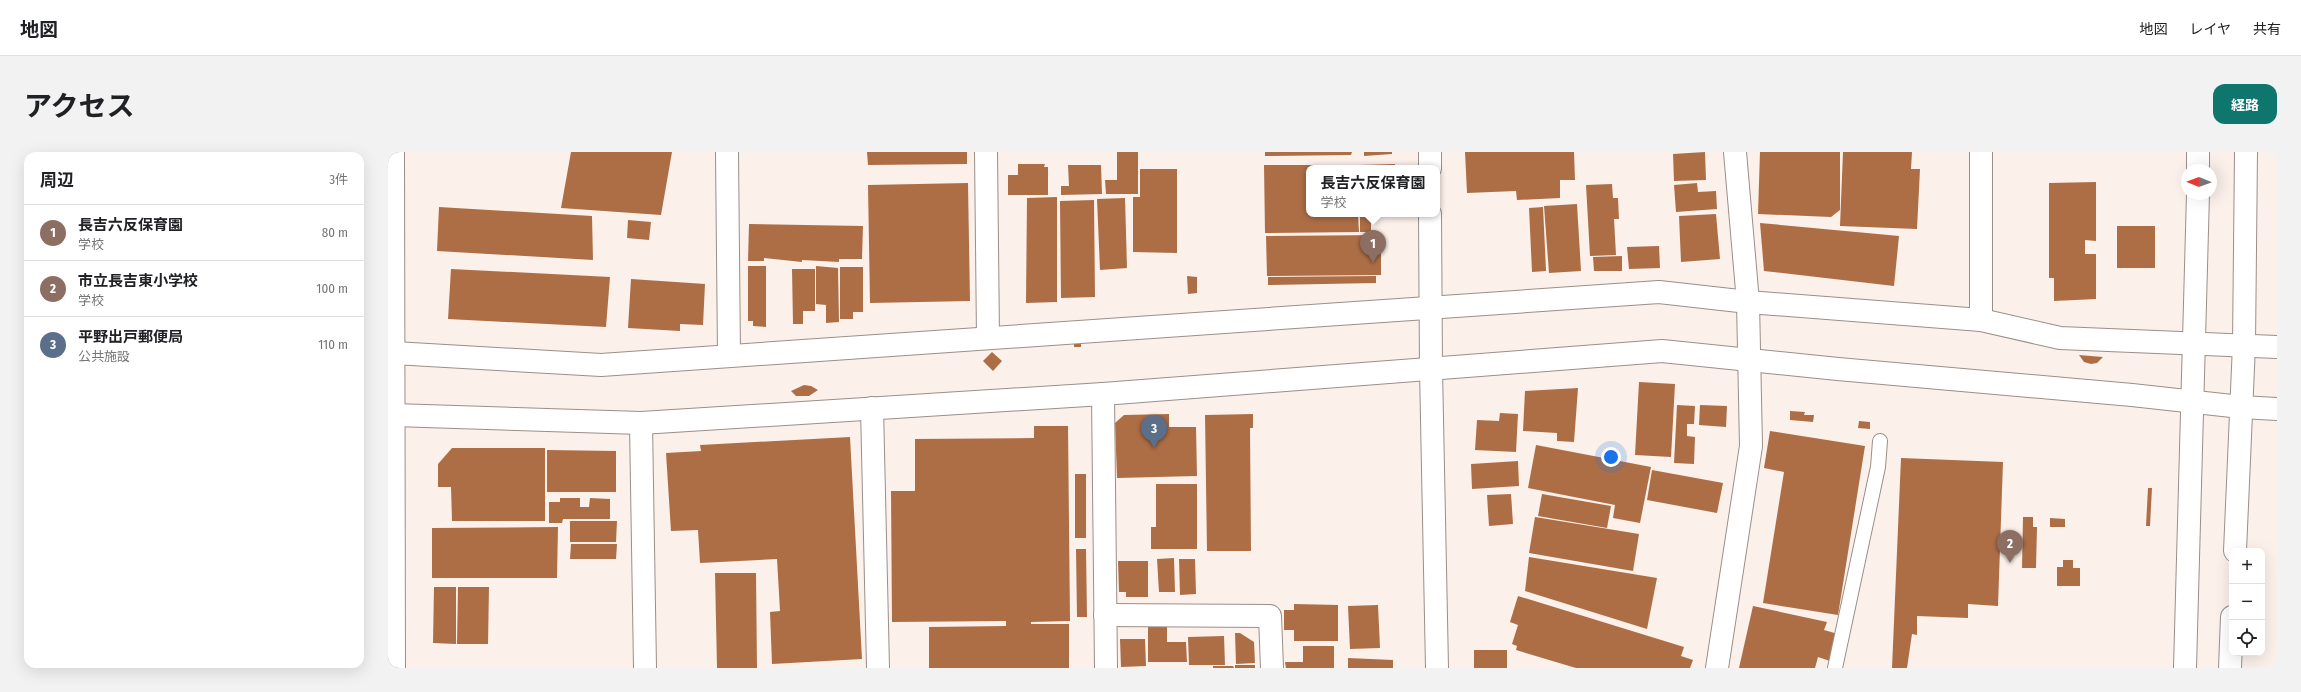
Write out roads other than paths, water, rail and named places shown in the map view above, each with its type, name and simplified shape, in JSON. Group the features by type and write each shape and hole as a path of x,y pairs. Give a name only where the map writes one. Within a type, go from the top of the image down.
{"street":[{"path":"393,152 391,351 394,415 394,668"},
{"path":"727,152 729,355"},
{"path":"986,152 988,337"},
{"path":"1430,152 1430,165"},
{"path":"1717,668 1751,446 1748,302 1735,152"},
{"path":"1980,152 1981,320"},
{"path":"2198,152 2198,164"},
{"path":"2235,548 2244,345 2246,152"},
{"path":"2185,668 2198,200"},
{"path":"1430,217 1430,308 1437,668"},
{"path":"391,351 601,365 988,337 1660,292 1748,302 1981,320 2060,338 2277,347"},
{"path":"394,415 641,423 1103,394 1662,351 2132,394 2241,407 2277,409"},
{"path":"1103,394 1106,668"},
{"path":"872,408 878,668"},
{"path":"641,423 646,668"},
{"path":"1105,615 1270,616 1272,668"},
{"path":"2230,668 2232,620"}],"lane":[{"path":"1836,668 1878,467 1880,441"}],"place":[{"name":"長吉六反保育園","path":"1373,263"},
{"name":"平野出戸郵便局","path":"1154,448"},
{"name":"市立長吉東小学校","path":"2010,563"}]}
